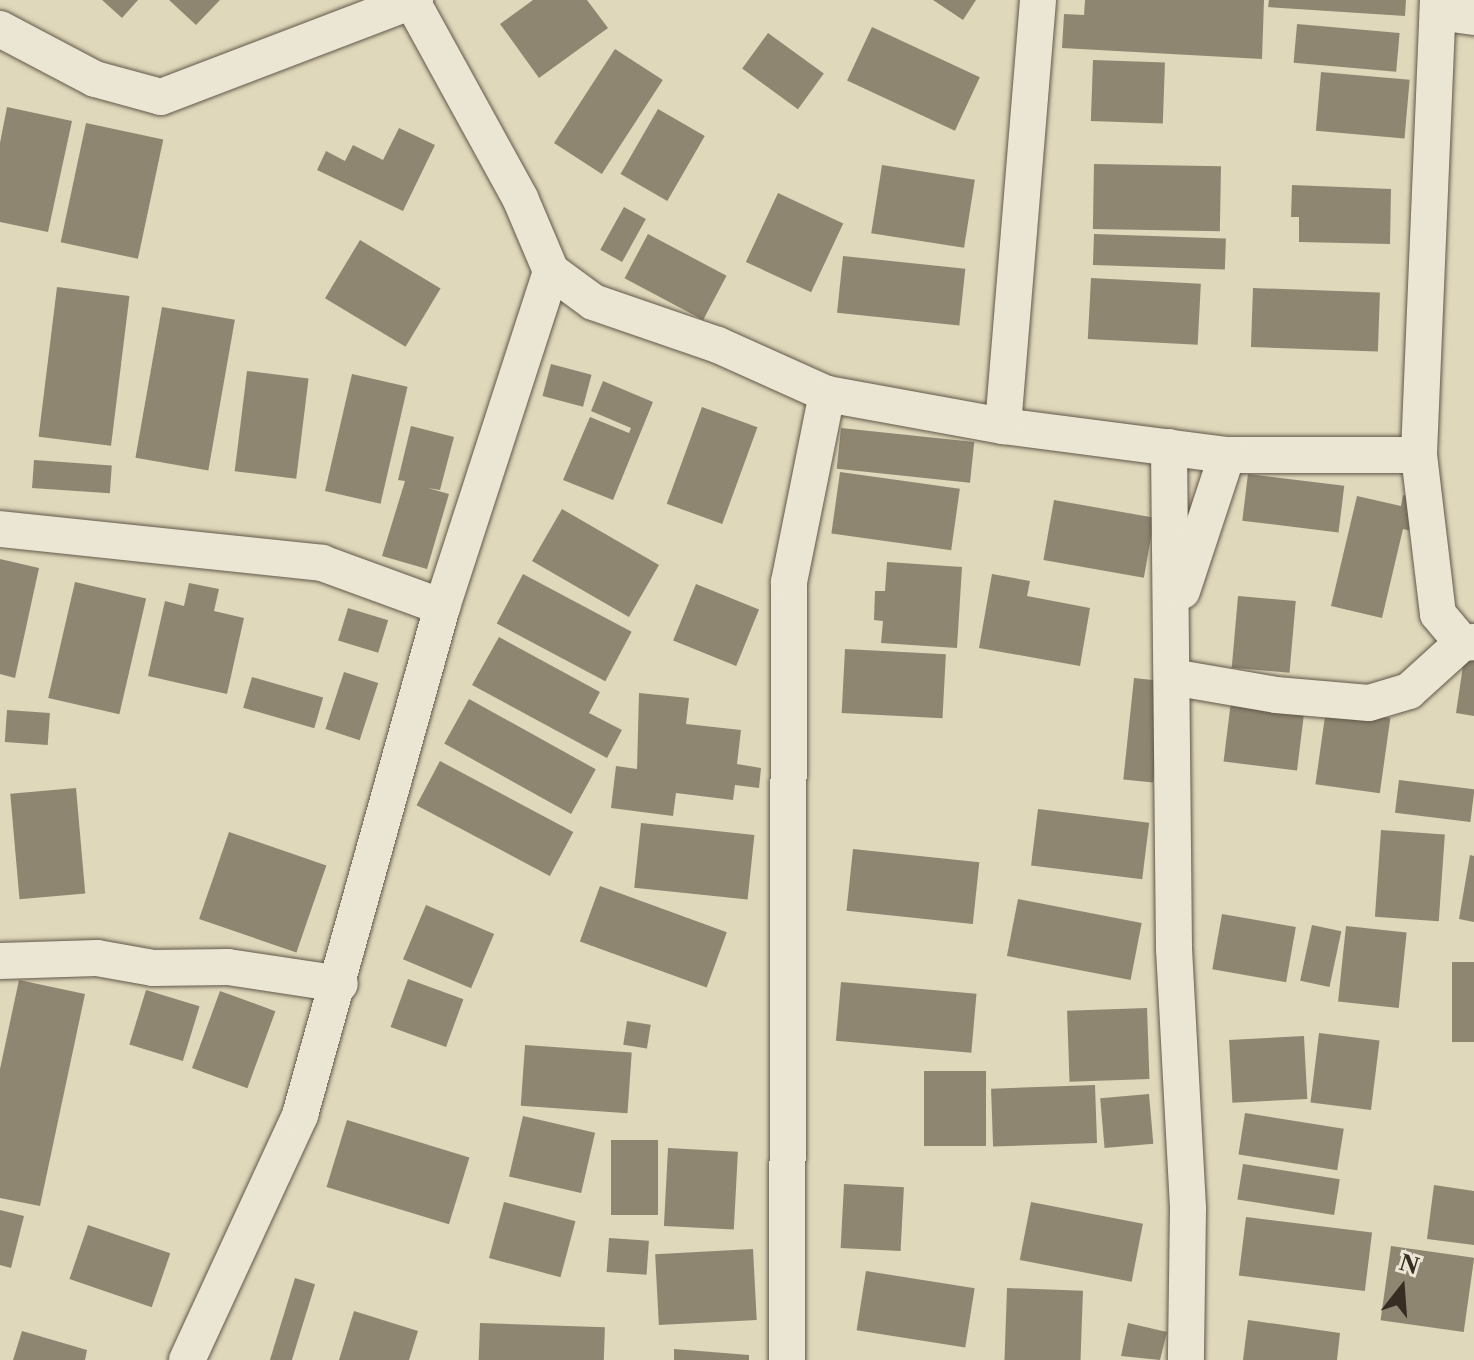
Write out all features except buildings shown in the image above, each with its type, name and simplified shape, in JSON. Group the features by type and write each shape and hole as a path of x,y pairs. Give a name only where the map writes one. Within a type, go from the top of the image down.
{"street":[{"path":"1003,426 1038,0"},
{"path":"0,29 95,79 161,97 413,1 520,198 551,271 593,302 718,345 827,394 1003,426 1227,455 1419,455"},
{"path":"1172,677 1276,695 1369,703 1409,691 1468,643 1438,614 1419,455 1438,6 1474,17"},
{"path":"187,1360 300,1115 340,984 442,607 551,271"},
{"path":"787,1360 789,582 827,394"},
{"path":"1169,447 1174,615 1174,949 1188,1209 1186,1360"},
{"path":"1174,615 1227,455"},
{"path":"0,529 322,563 442,607"},
{"path":"0,961 97,958 153,968 228,967 340,984"}]}
